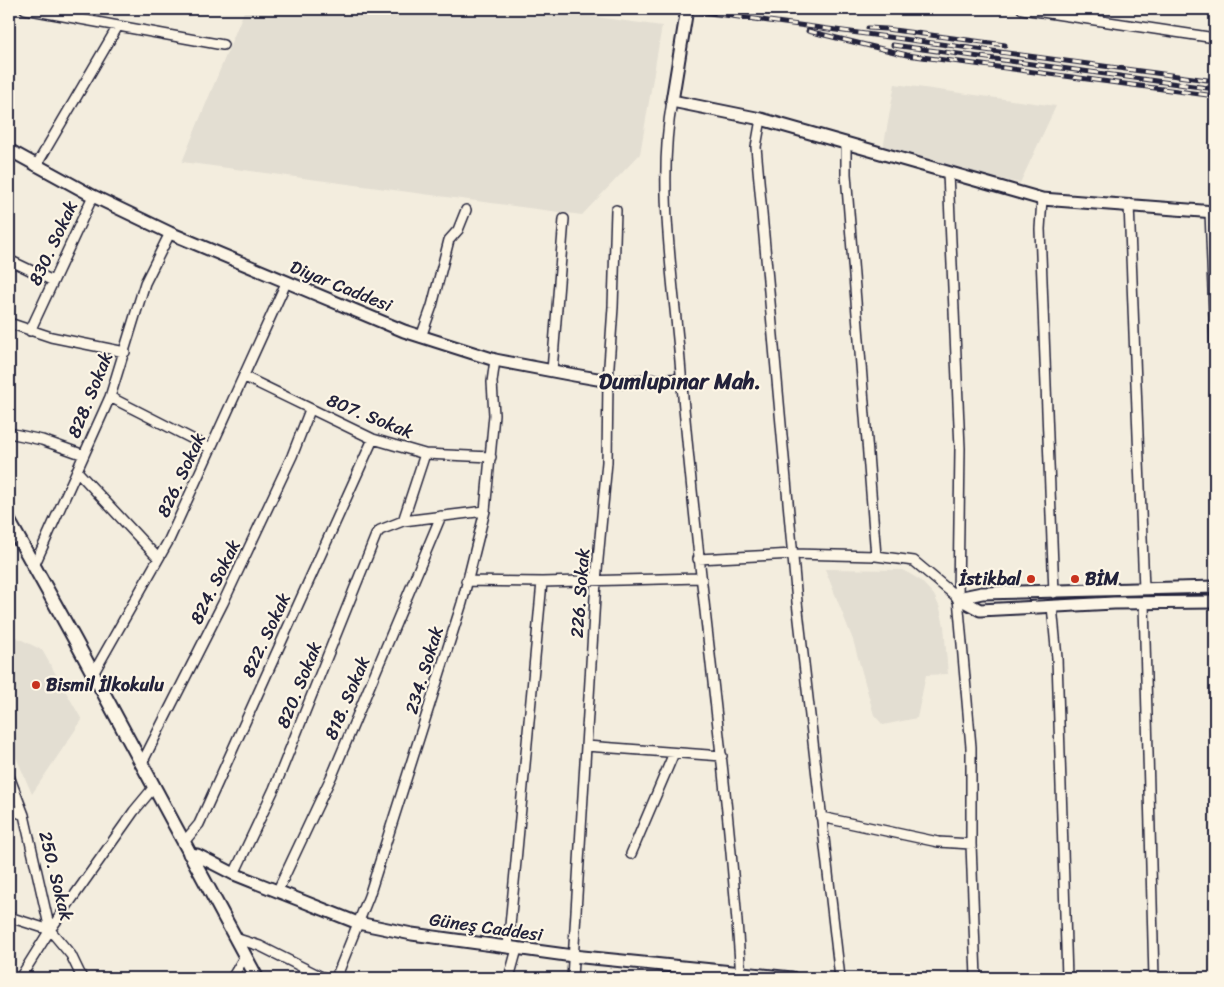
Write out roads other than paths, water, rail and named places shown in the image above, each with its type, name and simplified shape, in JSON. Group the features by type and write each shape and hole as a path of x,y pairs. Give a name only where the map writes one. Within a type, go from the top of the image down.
{"main road":[{"path":"9,521 257,978"}],"street":[{"path":"25,9 223,45"},
{"path":"687,9 668,124 666,176 681,380 700,578 722,756 741,976"},
{"path":"1022,9 1215,38"},
{"path":"36,166 118,26"},
{"path":"672,101 761,119 1042,198 1212,211 1215,342"},
{"path":"761,119 756,147 793,554 840,978"},
{"path":"846,144 846,174 876,556"},
{"name":"Diyar Caddesi","path":"9,150 93,196 170,233 197,243 286,283 421,337 495,360 552,371 608,380 681,380"},
{"path":"948,173 960,448 958,598 970,748 971,844 976,978"},
{"name":"830. Sokak","path":"30,331 93,196"},
{"path":"1042,198 1040,230 1054,593"},
{"path":"1129,204 1144,589"},
{"path":"421,337 432,306 449,240 458,230 466,210"},
{"name":"226. Sokak","path":"572,978 596,581 607,462 608,380 613,307 616,210"},
{"path":"552,371 564,219"},
{"name":"828. Sokak","path":"34,566 110,396 145,283 170,233"},
{"path":"9,260 54,281"},
{"name":"826. Sokak","path":"93,674 158,558 245,377 286,283"},
{"path":"9,323 30,331 125,352"},
{"name":"234. Sokak","path":"336,978 358,923 462,603 466,580 485,511 494,415 492,382 495,360"},
{"name":"807. Sokak","path":"245,377 373,439 425,454 491,457"},
{"path":"110,396 210,448"},
{"name":"824. Sokak","path":"141,765 223,603 292,456 310,410"},
{"path":"9,433 42,440 84,455"},
{"name":"822. Sokak","path":"184,842 199,824 373,439"},
{"path":"404,521 425,454"},
{"path":"76,471 158,558"},
{"name":"820. Sokak","path":"234,874 274,789 376,534 380,530 404,521 485,511"},
{"name":"818. Sokak","path":"278,890 334,770 441,516"},
{"path":"698,559 793,554 876,556 914,561 958,598 980,610 1052,606 1215,602"},
{"path":"466,580 542,582 700,578"},
{"path":"509,978 542,582"},
{"path":"958,598 982,593 1054,593 1215,587"},
{"path":"1144,603 1145,700 1154,978"},
{"path":"1052,606 1059,715 1067,978"},
{"path":"586,746 722,756"},
{"path":"631,854 674,753"},
{"name":"250. Sokak","path":"9,776 24,815 50,930 71,955 82,978"},
{"path":"20,978 50,930 154,787"},
{"path":"9,809 24,815"},
{"path":"821,817 938,842 971,844"},
{"name":"Güneş Caddesi","path":"189,854 197,855 234,874 358,923 412,934 705,975 792,978"},
{"path":"9,917 50,930"},
{"path":"235,938 260,946 324,978"},
{"path":"232,978 245,956"}],"railway":[{"path":"680,9 1215,81"},
{"path":"868,28 1005,45"},
{"path":"808,31 907,55 1215,96"},
{"path":"893,45 1215,89"}],"place":[{"name":"İstikbal","path":"1031,579"},
{"name":"BİM","path":"1075,579"},
{"name":"Bismil İlkokulu","path":"36,685"}],"district":[{"name":"Dumlupınar Mah.","path":"680,381"}]}
